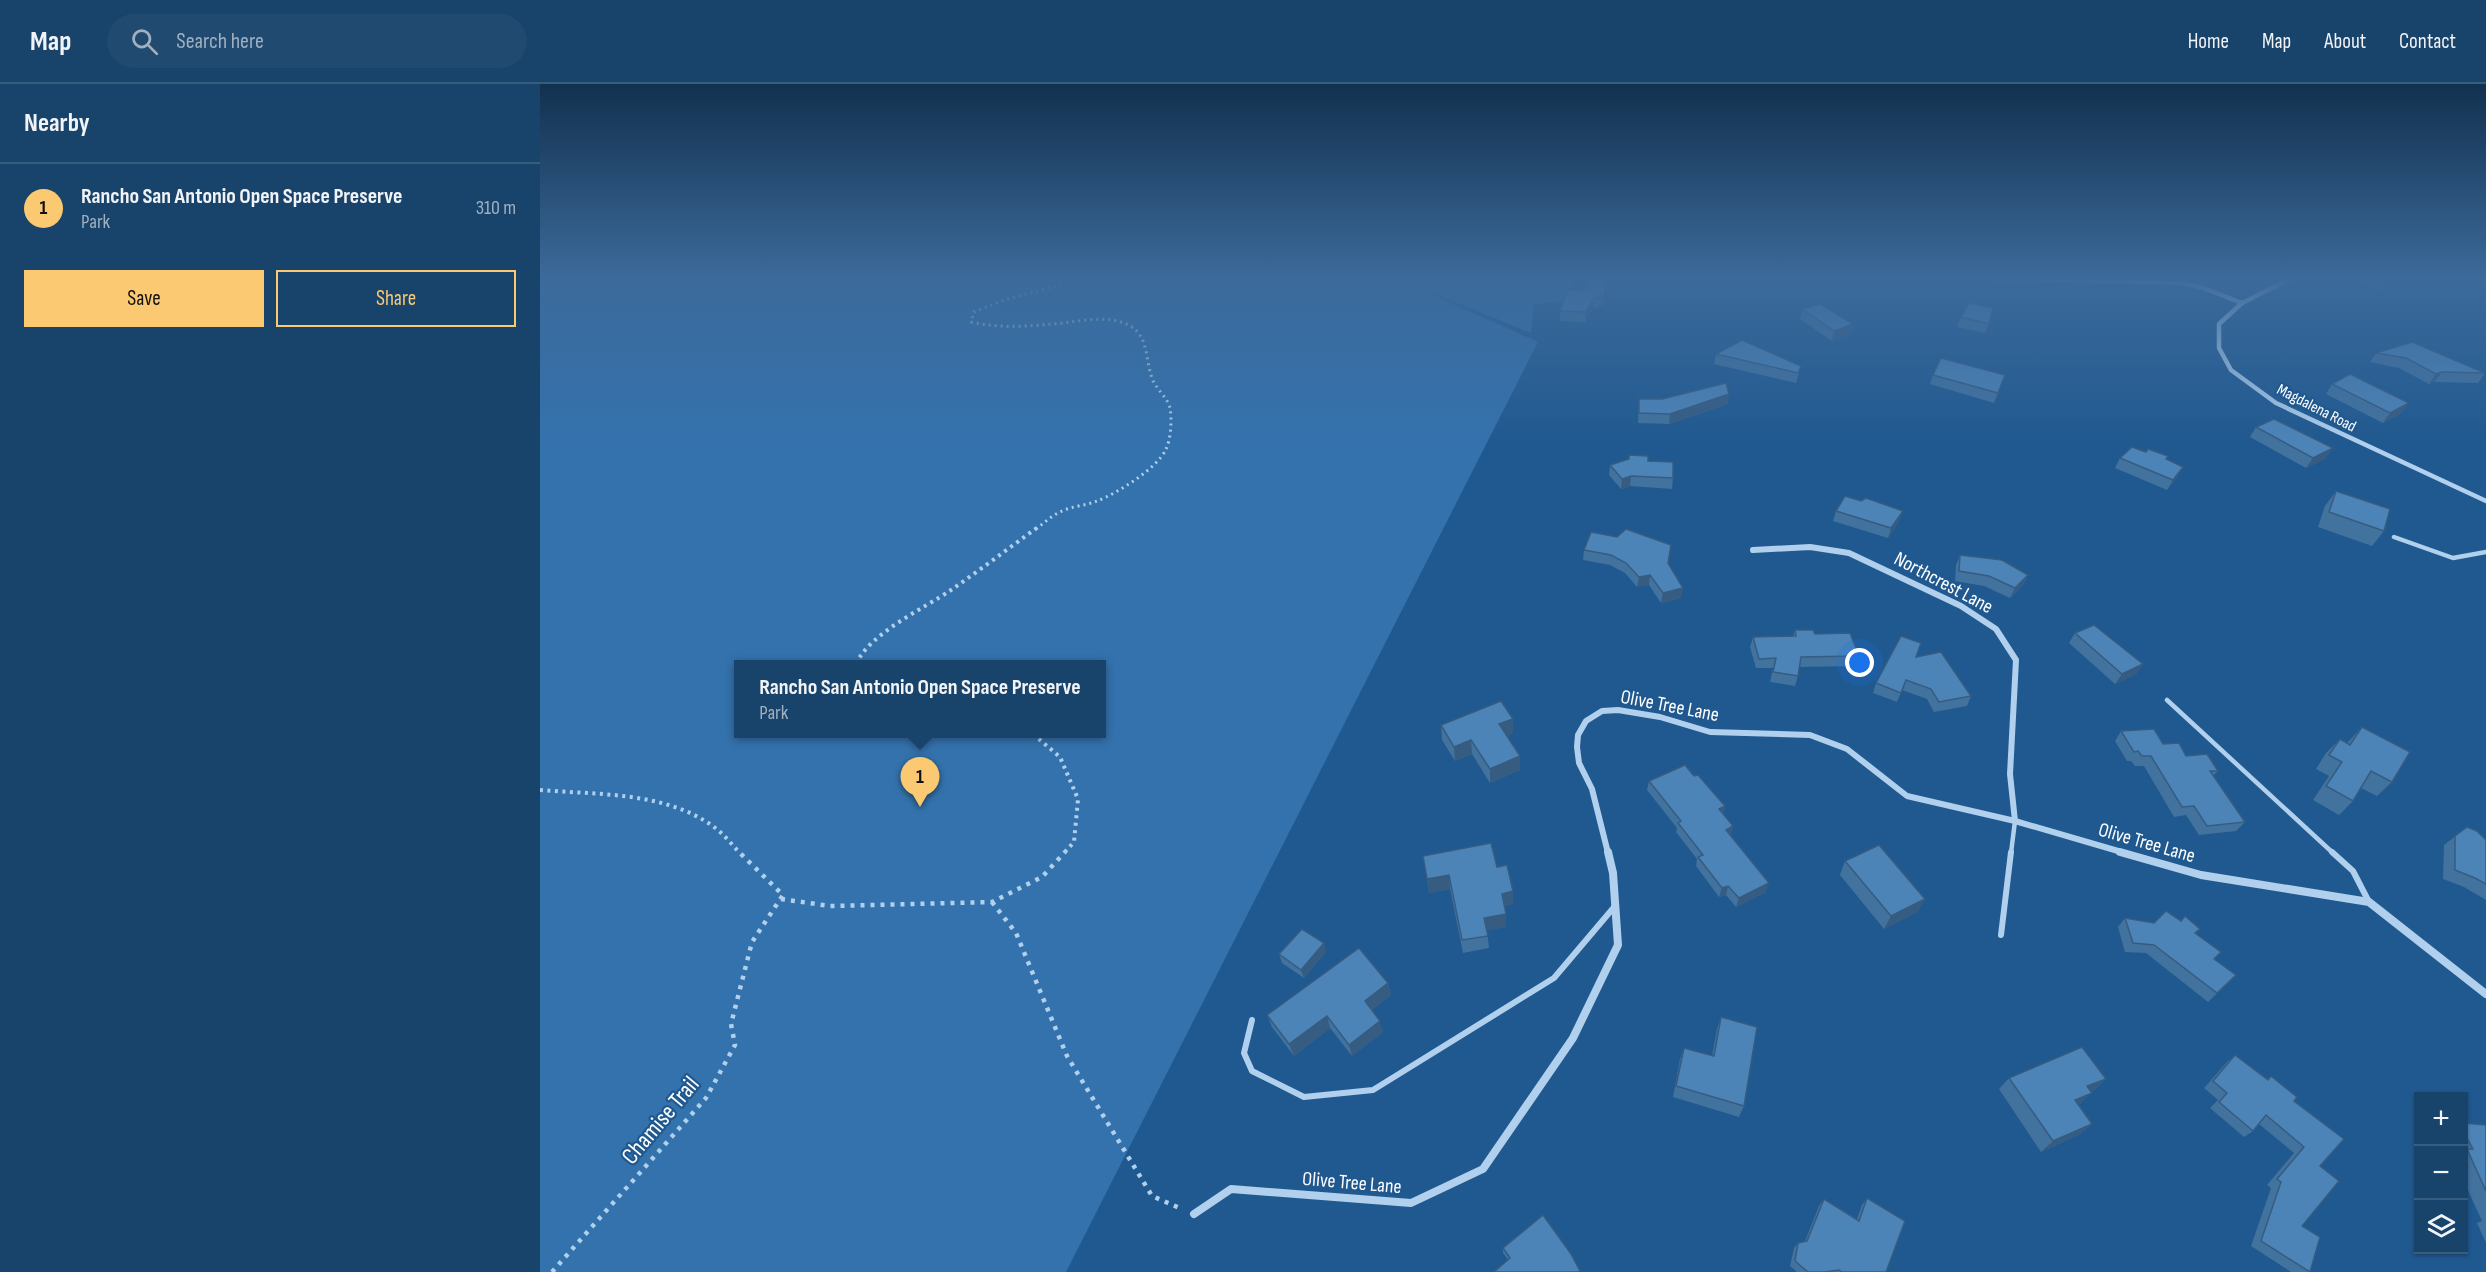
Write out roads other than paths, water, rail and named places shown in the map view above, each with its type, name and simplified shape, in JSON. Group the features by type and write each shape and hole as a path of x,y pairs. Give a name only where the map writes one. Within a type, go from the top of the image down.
{"street":[{"name":"Magdalena Road","path":"2219,333 2219,348 2232,370 2276,403 2486,501"},
{"name":"Northcrest Lane","path":"1753,550 1810,548 1849,553 1961,606 1996,629 2016,660 2010,774 2015,821"},
{"name":"Olive Tree Lane","path":"1194,1214 1232,1189 1411,1203 1483,1169 1573,1038 1618,945 1613,873 1592,789 1579,763 1577,747 1578,735 1586,721 1602,711 1618,710 1660,717 1710,732 1810,735 1847,749 1907,796 2015,821 2201,875 2369,902 2486,994"}],"lane":[{"path":"2394,537 2454,558 2486,552"},
{"path":"2167,700 2353,872 2369,902"},
{"path":"2001,935 2015,821"},
{"path":"1252,1020 1244,1053 1252,1071 1304,1097 1372,1090 1554,978 1615,906"}],"place":[{"name":"Rancho San Antonio Open Space Preserve","path":"920,807"}]}
